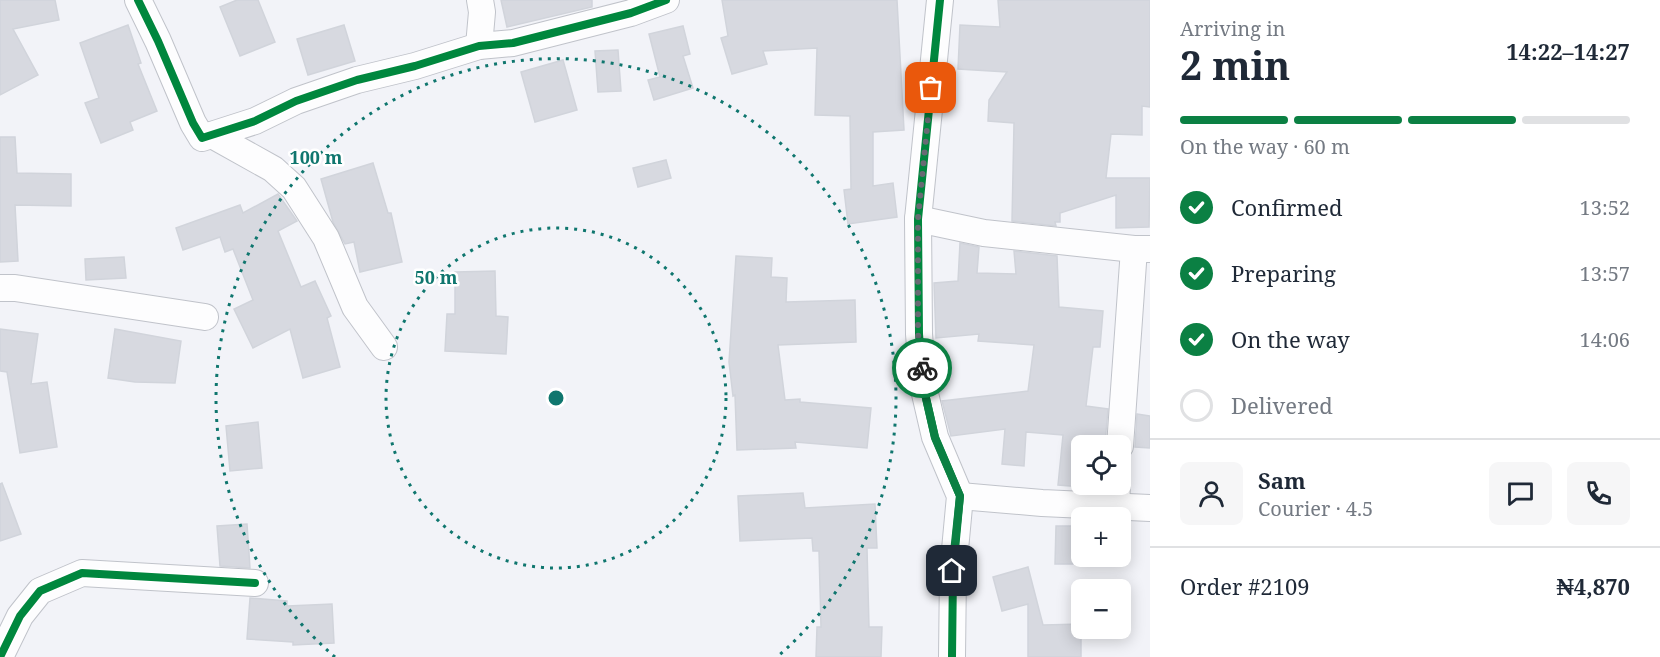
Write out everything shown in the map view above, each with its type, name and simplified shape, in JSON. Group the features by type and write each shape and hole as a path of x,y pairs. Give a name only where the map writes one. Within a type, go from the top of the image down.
{"street":[{"path":"138,0 158,40 193,123 202,138 255,121 296,101 357,80 415,66 479,46 513,43 632,13 666,0"},
{"path":"479,46 482,12 480,0"},
{"path":"940,0 918,219 918,334 923,385 935,438 960,496 952,571 952,657"},
{"path":"212,135 273,169 294,188 326,238 355,307 384,347"},
{"path":"918,219 984,233 1142,249 1121,435"},
{"path":"0,288 15,288 205,317"},
{"path":"960,496 1042,503 1117,495 1150,508"},
{"path":"0,657 20,616 40,591 82,573 255,583"}],"building":[{"path":"0,0 55,0 59,20 13,29 38,75 0,95"},
{"path":"237,0 258,0 275,42 240,56 220,7"},
{"path":"501,0 592,0 592,7 507,27"},
{"path":"722,0 897,0 904,130 873,132 873,186 893,183 897,217 848,224 844,190 851,189 850,116 815,115 817,48 763,51 767,64 732,74 721,38 728,36"},
{"path":"998,0 1150,0 1150,107 1142,106 1142,135 1111,134 1106,178 1150,178 1149,227 1116,228 1116,195 1060,213 1060,222 1055,222 1056,226 1012,221 1014,123 988,121 989,100 1007,72 958,69 960,25 1000,27"},
{"path":"128,25 141,63 138,64 157,111 130,122 133,130 101,143 85,103 99,98 80,43"},
{"path":"344,25 355,61 308,75 297,39"},
{"path":"683,26 690,54 683,56 693,88 654,100 648,80 660,77 649,34"},
{"path":"618,50 621,91 598,92 595,51"},
{"path":"563,60 577,110 535,122 521,72"},
{"path":"0,137 15,137 17,173 71,174 71,206 15,205 18,261 0,262"},
{"path":"666,160 671,178 638,187 633,168"},
{"path":"373,163 388,213 391,213 402,262 360,272 354,242 345,244 333,222 321,179"},
{"path":"278,194 297,221 278,231 301,287 315,281 331,316 327,318 340,367 303,378 290,329 253,348 234,309 253,300 233,249 225,252 220,237 183,250 176,228 240,205 243,213"},
{"path":"960,243 979,247 977,273 1016,274 1014,251 1057,256 1059,307 1103,311 1100,347 1093,347 1086,406 1108,409 1106,435 1071,435 1071,486 1058,485 1063,435 1026,432 1024,466 1002,464 1005,429 951,436 942,401 1028,391 1034,345 978,341 979,334 936,338 934,283 958,281"},
{"path":"736,256 772,258 771,277 787,278 786,302 855,300 856,342 778,345 785,400 800,399 800,402 871,408 867,448 795,442 796,448 737,450 735,395 733,396 729,362"},
{"path":"124,257 126,278 86,280 85,259"},
{"path":"495,271 496,316 508,317 506,354 445,351 447,314 455,314 455,272"},
{"path":"0,329 38,334 31,384 47,382 57,447 20,453 7,372 0,371"},
{"path":"115,329 181,341 175,383 135,382 108,378"},
{"path":"1137,414 1150,416 1150,448 1135,447"},
{"path":"258,422 262,468 230,471 226,426"},
{"path":"2,483 21,534 0,541 0,484"},
{"path":"803,493 805,508 875,504 877,548 867,548 869,627 882,627 881,657 816,657 817,627 821,627 819,551 813,551 812,538 740,541 738,496"},
{"path":"247,524 250,568 220,566 217,526"},
{"path":"1056,526 1071,526 1071,564 1055,564"},
{"path":"1028,567 1043,625 1071,624 1071,639 1081,639 1081,657 1028,657 1028,604 1002,611 993,577"},
{"path":"250,598 287,601 287,606 332,604 334,643 293,645 293,642 247,639"}],"cycle path":[{"path":"138,0 193,123 202,138 255,121 296,101 357,80 415,66 479,46 513,43 631,13 666,0"},
{"path":"940,0 918,219 919,334 923,385 935,437 960,496 953,571 952,657"},
{"path":"0,657 20,616 40,591 82,573 255,583"}],"way so far":[{"path":"922,368 918,334 918,219 931,88"}],"route":[{"path":"922,368 923,385 935,438 960,496 952,571"}]}
